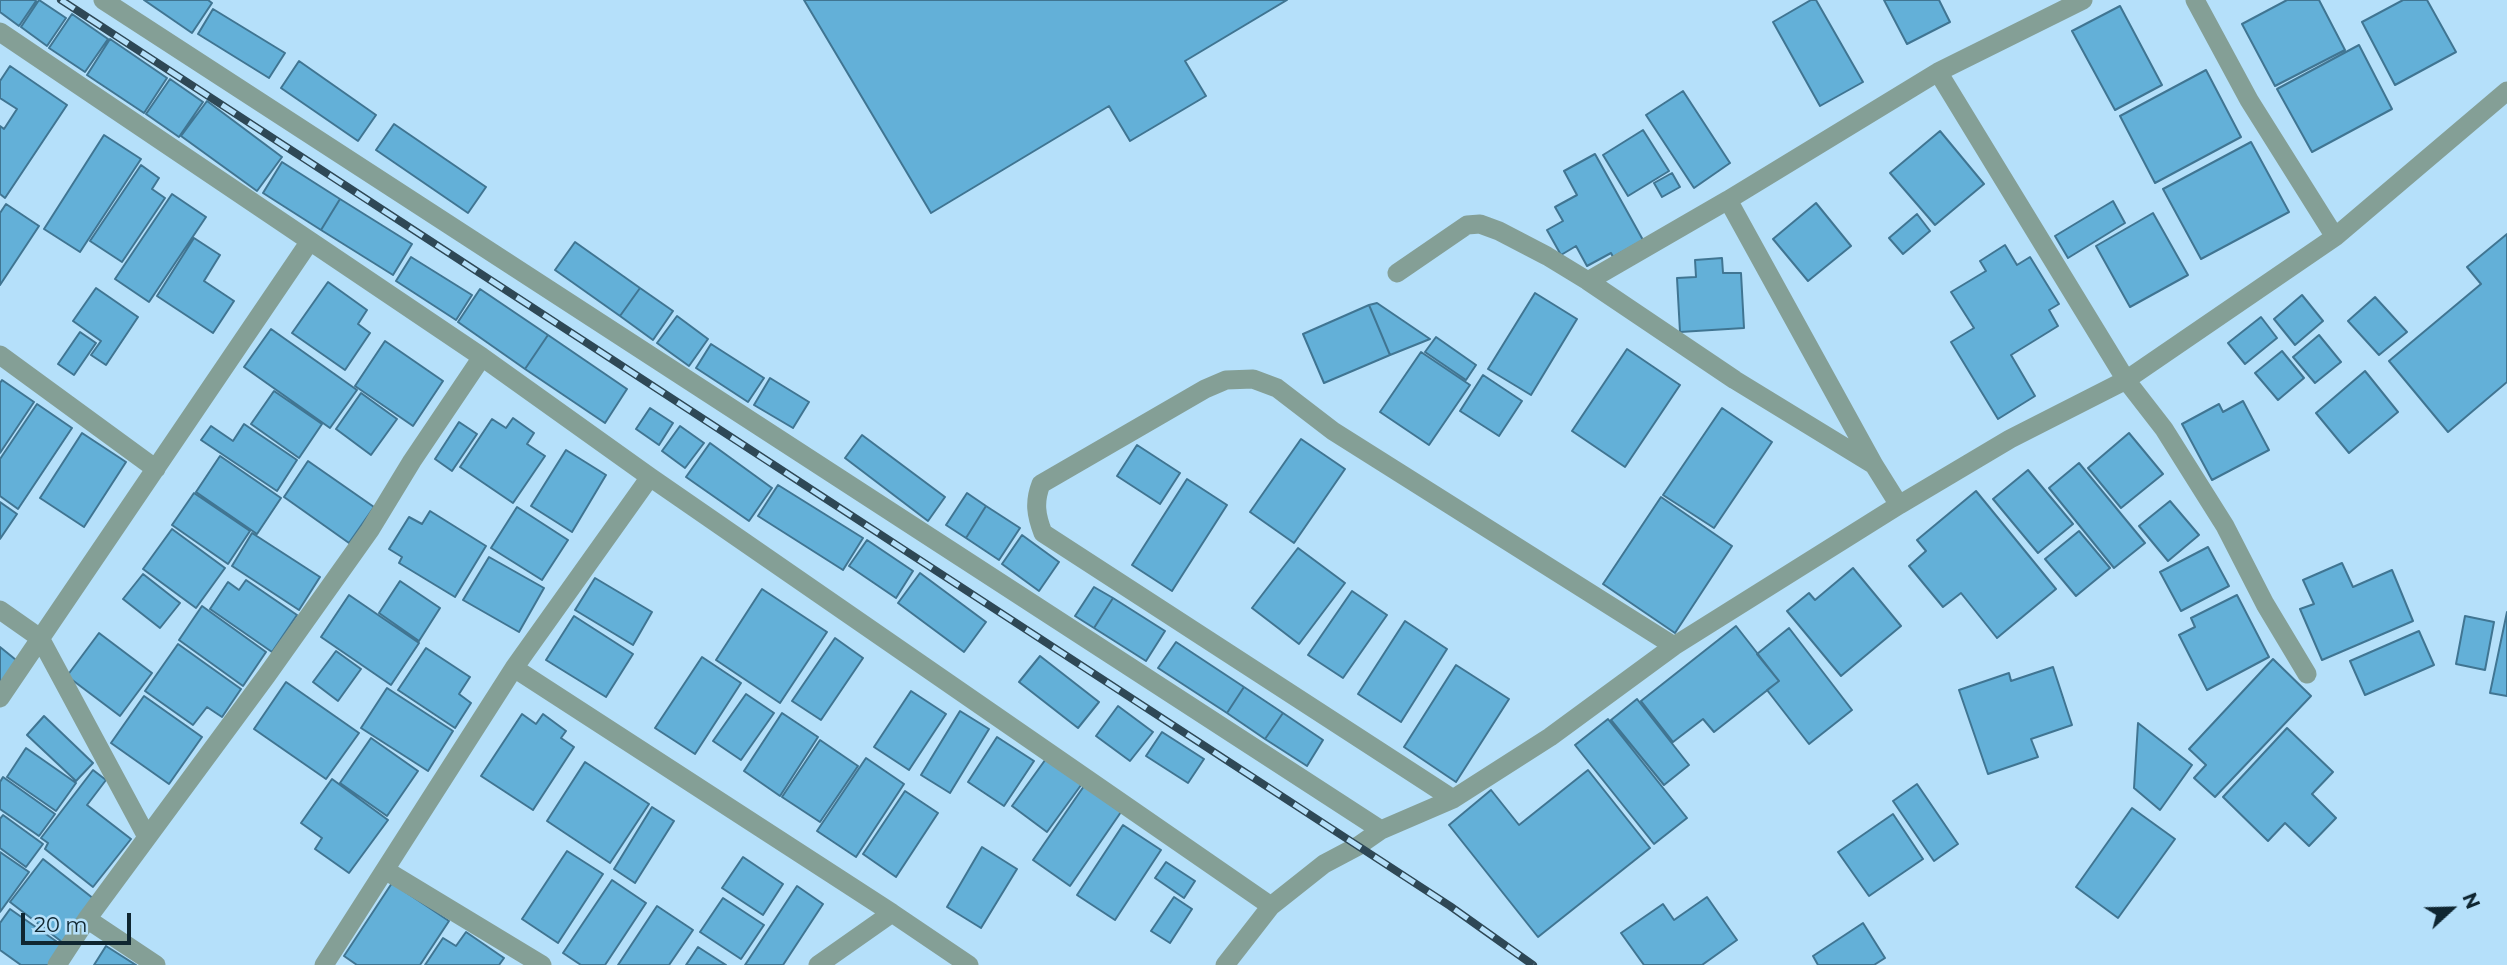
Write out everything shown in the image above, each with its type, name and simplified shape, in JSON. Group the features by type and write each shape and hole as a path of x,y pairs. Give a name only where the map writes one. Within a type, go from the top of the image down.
{"street":[{"path":"103,0 1381,830"},
{"path":"1588,281 1728,200 1938,72 2083,0"},
{"path":"2195,0 2249,100 2335,237"},
{"path":"0,32 482,357 650,477 1271,906"},
{"path":"1938,72 2126,380 2164,429 2225,526 2265,604 2307,674"},
{"path":"1225,965 1271,906 1324,864 1381,830 1453,799 1549,737 1674,646 1899,505 2010,439 2126,380 2335,237 2507,91"},
{"path":"1728,200 1874,465 1899,505"},
{"path":"1397,273 1467,225 1480,224 1499,230 1588,281 1735,380 1874,465"},
{"path":"0,698 310,241"},
{"path":"0,355 156,469"},
{"path":"57,965 87,919 370,530 412,461 482,357"},
{"path":"1453,799 1043,533 1036,507 1041,484 1205,389 1226,380 1253,379 1277,387 1333,431 1674,646"},
{"path":"324,965 514,668 650,477"},
{"path":"0,610 40,639 147,837"},
{"path":"514,668 969,965"},
{"path":"385,870 542,965"},
{"path":"818,965 892,913"},
{"path":"87,919 156,965"}],"building":[{"path":"0,0 36,1 19,26 0,12"},
{"path":"39,0 66,18 47,46 21,27"},
{"path":"144,0 208,0 212,3 192,33"},
{"path":"804,0 1287,0 1185,61 1206,96 1130,141 1109,106 931,213"},
{"path":"1811,0 1816,0 1863,82 1820,106 1773,22"},
{"path":"1884,0 1939,0 1950,22 1907,44"},
{"path":"2287,0 2319,0 2345,50 2275,86 2242,24"},
{"path":"2403,0 2427,0 2456,52 2395,85 2362,22"},
{"path":"2120,6 2162,85 2115,110 2072,31"},
{"path":"213,9 285,53 269,78 198,34"},
{"path":"72,14 108,39 85,72 49,48"},
{"path":"110,39 167,78 144,113 87,75"},
{"path":"2359,45 2392,109 2312,152 2277,89"},
{"path":"299,61 376,115 358,141 281,88"},
{"path":"10,66 67,105 5,198 0,194 0,126 4,129 17,109 0,98 0,81"},
{"path":"2206,70 2241,137 2155,183 2120,116"},
{"path":"170,79 203,102 179,137 146,114"},
{"path":"1683,91 1730,163 1694,188 1646,115"},
{"path":"207,101 282,157 257,191 181,136"},
{"path":"394,124 486,187 468,213 376,150"},
{"path":"1643,130 1669,171 1628,196 1603,155"},
{"path":"1940,131 1984,184 1935,225 1890,173"},
{"path":"104,135 141,159 80,252 44,229"},
{"path":"2251,142 2289,212 2201,259 2163,189"},
{"path":"1595,154 1643,240 1613,257 1611,253 1587,266 1576,246 1561,255 1547,230 1563,221 1555,207 1577,195 1564,171"},
{"path":"282,162 340,199 321,230 263,193"},
{"path":"141,165 159,178 152,189 165,198 122,262 90,241"},
{"path":"1672,173 1680,187 1662,197 1654,183"},
{"path":"172,194 206,217 149,302 115,279"},
{"path":"340,199 412,244 393,275 321,230"},
{"path":"2113,201 2125,223 2068,258 2055,236"},
{"path":"1816,203 1851,246 1808,281 1773,239"},
{"path":"6,204 39,226 0,285 0,213"},
{"path":"2153,213 2188,275 2130,307 2096,246"},
{"path":"1917,214 1930,231 1903,254 1889,238"},
{"path":"2507,234 2507,382 2448,432 2389,361 2481,284 2467,267"},
{"path":"194,238 220,255 204,281 234,301 213,333 157,296"},
{"path":"575,242 640,288 620,316 555,270"},
{"path":"2005,245 2017,265 2030,257 2059,304 2049,310 2058,326 2011,355 2035,396 1998,419 1951,342 1974,328 1951,292 1986,271 1980,261"},
{"path":"411,257 472,295 456,320 396,281"},
{"path":"1722,258 1723,273 1741,273 1744,328 1680,332 1677,278 1696,277 1695,260"},
{"path":"328,282 367,310 358,324 370,333 345,370 292,333"},
{"path":"96,288 138,317 106,365 91,355 101,341 73,321"},
{"path":"640,288 673,311 653,340 620,316"},
{"path":"480,289 548,335 525,369 458,322"},
{"path":"1535,293 1577,319 1531,395 1488,369"},
{"path":"2302,295 2323,321 2295,345 2274,319"},
{"path":"2375,297 2407,332 2379,355 2348,321"},
{"path":"1377,303 1430,339 1390,355 1369,305"},
{"path":"1369,305 1390,355 1324,383 1303,334"},
{"path":"677,316 708,339 689,366 657,343"},
{"path":"2261,317 2277,338 2245,364 2228,343"},
{"path":"271,329 357,390 330,428 244,367"},
{"path":"80,332 96,343 74,375 58,364"},
{"path":"548,335 627,389 605,423 525,369"},
{"path":"2319,335 2341,362 2315,383 2293,357"},
{"path":"1436,337 1476,365 1466,380 1425,352"},
{"path":"385,341 443,381 413,426 355,386"},
{"path":"711,344 764,378 748,402 696,368"},
{"path":"1627,349 1680,385 1625,467 1572,431"},
{"path":"2282,351 2304,378 2278,400 2255,373"},
{"path":"1421,352 1470,385 1429,445 1380,412"},
{"path":"2365,371 2398,412 2349,453 2316,413"},
{"path":"1483,375 1522,401 1499,436 1460,411"},
{"path":"770,378 809,402 793,428 754,405"},
{"path":"2,380 34,402 0,453 0,383"},
{"path":"274,391 322,424 299,458 251,424"},
{"path":"361,393 397,419 371,455 336,429"},
{"path":"2243,401 2269,450 2212,480 2182,424 2219,404 2223,412"},
{"path":"37,404 72,428 18,509 0,496 0,459"},
{"path":"650,408 673,423 659,445 636,429"},
{"path":"1722,408 1772,442 1714,528 1663,495"},
{"path":"513,418 534,433 527,444 545,456 513,503 460,467 492,419 506,428"},
{"path":"459,422 477,434 452,471 435,459"},
{"path":"244,424 297,460 277,491 201,440 211,426 233,441"},
{"path":"680,426 704,443 685,468 662,451"},
{"path":"82,433 126,462 84,527 40,498"},
{"path":"2129,433 2163,474 2121,508 2088,468"},
{"path":"862,435 945,497 928,521 845,458"},
{"path":"1301,439 1345,469 1294,543 1250,512"},
{"path":"710,443 772,488 749,521 686,477"},
{"path":"1137,445 1180,473 1160,504 1117,476"},
{"path":"566,450 606,475 572,532 531,506"},
{"path":"220,456 281,498 257,534 196,492"},
{"path":"308,461 374,507 349,543 284,497"},
{"path":"2079,463 2145,543 2114,568 2049,488"},
{"path":"2028,470 2073,524 2038,553 1993,499"},
{"path":"1187,479 1227,505 1172,591 1132,565"},
{"path":"778,485 863,538 843,570 758,516"},
{"path":"1976,491 2056,589 1997,638 1961,593 1943,607 1909,566 1926,551 1917,540"},
{"path":"194,493 250,531 228,564 172,525"},
{"path":"967,493 986,506 966,538 946,525"},
{"path":"1661,497 1732,546 1675,633 1603,584"},
{"path":"2170,501 2199,535 2168,561 2139,526"},
{"path":"0,502 17,514 0,539"},
{"path":"986,506 1020,528 999,560 966,538"},
{"path":"517,507 568,540 542,580 491,548"},
{"path":"430,511 486,546 455,597 399,563 402,557 389,549 409,517 422,524"},
{"path":"172,529 225,568 196,608 143,569"},
{"path":"2079,531 2110,568 2076,596 2045,559"},
{"path":"252,533 320,577 299,610 232,566"},
{"path":"1022,535 1059,562 1039,591 1002,564"},
{"path":"867,540 913,571 896,598 849,566"},
{"path":"2208,547 2229,586 2181,611 2160,572"},
{"path":"1298,548 1345,583 1299,644 1252,608"},
{"path":"489,557 544,588 519,632 463,600"},
{"path":"2342,563 2353,587 2392,570 2413,621 2322,660 2300,609 2314,604 2303,580"},
{"path":"1853,568 1901,626 1841,676 1787,611 1809,593 1815,600"},
{"path":"920,573 986,622 964,652 898,603"},
{"path":"143,574 180,603 160,628 123,599"},
{"path":"595,578 652,612 633,645 575,610"},
{"path":"246,580 297,615 272,652 210,609 228,582 239,590"},
{"path":"400,581 440,608 419,641 379,613"},
{"path":"1094,587 1113,598 1094,628 1075,616"},
{"path":"762,589 827,632 780,703 716,660"},
{"path":"1352,591 1387,615 1343,678 1308,655"},
{"path":"349,595 419,643 391,685 321,637"},
{"path":"2237,595 2269,657 2207,690 2179,635 2195,627 2191,618"},
{"path":"1113,598 1165,631 1146,661 1094,628"},
{"path":"202,606 266,652 243,686 179,640"},
{"path":"2507,612 2507,696 2490,693"},
{"path":"574,616 633,654 606,697 546,660"},
{"path":"2465,616 2494,622 2485,670 2456,664"},
{"path":"1405,621 1447,649 1401,722 1358,694"},
{"path":"1736,626 1779,681 1714,732 1703,719 1673,742 1641,701"},
{"path":"1789,628 1852,710 1809,744 1767,690 1779,681 1757,654"},
{"path":"2419,631 2434,665 2365,695 2350,661"},
{"path":"99,633 152,673 120,716 67,676"},
{"path":"835,638 863,658 821,720 792,701"},
{"path":"1176,642 1244,687 1227,713 1158,668"},
{"path":"178,644 241,689 222,717 207,707 193,725 145,691"},
{"path":"0,647 21,664 0,692"},
{"path":"426,648 470,677 459,694 471,703 455,728 398,690"},
{"path":"336,651 361,669 338,701 313,682"},
{"path":"1040,656 1099,702 1078,728 1019,682"},
{"path":"702,657 741,683 695,754 655,728"},
{"path":"2273,659 2311,696 2215,797 2194,778 2206,765 2189,749"},
{"path":"1456,665 1509,699 1456,782 1404,747"},
{"path":"2053,667 2072,725 2031,739 2038,757 1988,774 1959,690 2009,673 2011,681"},
{"path":"286,682 359,733 326,779 254,729"},
{"path":"1244,687 1283,713 1265,739 1227,713"},
{"path":"387,688 453,731 428,771 361,728"},
{"path":"911,691 946,714 909,770 874,747"},
{"path":"746,694 774,713 741,760 713,741"},
{"path":"144,696 202,737 169,784 111,743"},
{"path":"1637,699 1689,765 1664,785 1611,720"},
{"path":"1118,706 1153,732 1130,761 1096,736"},
{"path":"960,711 989,729 950,793 921,775"},
{"path":"782,713 818,737 780,796 744,771"},
{"path":"1283,713 1323,740 1307,766 1265,739"},
{"path":"522,714 536,724 543,714 566,731 561,738 574,747 533,810 481,776"},
{"path":"44,716 93,763 76,781 27,735"},
{"path":"1608,719 1687,818 1654,844 1575,745"},
{"path":"2138,723 2192,765 2160,810 2134,788"},
{"path":"2287,728 2333,772 2312,794 2336,818 2309,846 2285,823 2268,841 2223,797"},
{"path":"1162,732 1204,759 1188,783 1146,756"},
{"path":"997,737 1034,761 1004,806 968,782"},
{"path":"371,738 418,771 387,816 340,783"},
{"path":"820,740 858,766 820,822 782,797"},
{"path":"26,748 76,783 56,811 7,777"},
{"path":"1048,756 1084,781 1047,832 1012,806"},
{"path":"866,758 904,784 856,857 817,831"},
{"path":"585,762 649,804 610,863 547,821"},
{"path":"93,770 106,780 87,805 131,839 93,887 45,849 48,843 41,838"},
{"path":"1588,770 1650,848 1538,937 1449,825 1491,790 1519,825"},
{"path":"3,777 55,814 39,836 0,809 0,782"},
{"path":"332,779 388,820 349,873 315,849 322,838 301,823"},
{"path":"1917,784 1958,844 1934,861 1893,801"},
{"path":"1084,786 1121,812 1070,886 1033,860"},
{"path":"905,791 938,813 896,877 863,854"},
{"path":"652,807 674,821 635,883 614,869"},
{"path":"2132,808 2175,839 2118,918 2076,887"},
{"path":"1893,814 1923,859 1869,896 1838,852"},
{"path":"3,815 43,844 26,867 0,848 0,819"},
{"path":"1123,825 1161,850 1115,920 1077,895"},
{"path":"982,847 1017,869 981,928 947,907"},
{"path":"567,851 603,874 558,943 522,919"},
{"path":"0,852 29,872 0,912"},
{"path":"743,857 783,884 763,915 722,888"},
{"path":"43,859 94,899 62,942 10,902"},
{"path":"1166,862 1195,881 1184,898 1155,878"},
{"path":"612,880 646,903 605,965 581,965 563,953"},
{"path":"392,883 449,921 420,965 357,965 344,956"},
{"path":"797,886 823,904 783,965 745,965"},
{"path":"1174,897 1192,909 1170,943 1151,931"},
{"path":"1707,897 1737,940 1702,965 1644,965 1621,933 1663,904 1674,920"},
{"path":"723,898 764,925 741,959 700,932"},
{"path":"657,906 693,930 669,965 618,965"},
{"path":"10,909 63,946 51,965 21,965 0,950 0,923"},
{"path":"1863,923 1885,958 1874,965 1818,965 1813,956"},
{"path":"466,932 504,958 499,965 425,965 443,938 456,946"},
{"path":"106,946 136,965 94,965"},
{"path":"698,947 726,965 686,965"}],"railway":[{"path":"61,0 1450,906 1533,965"}]}
